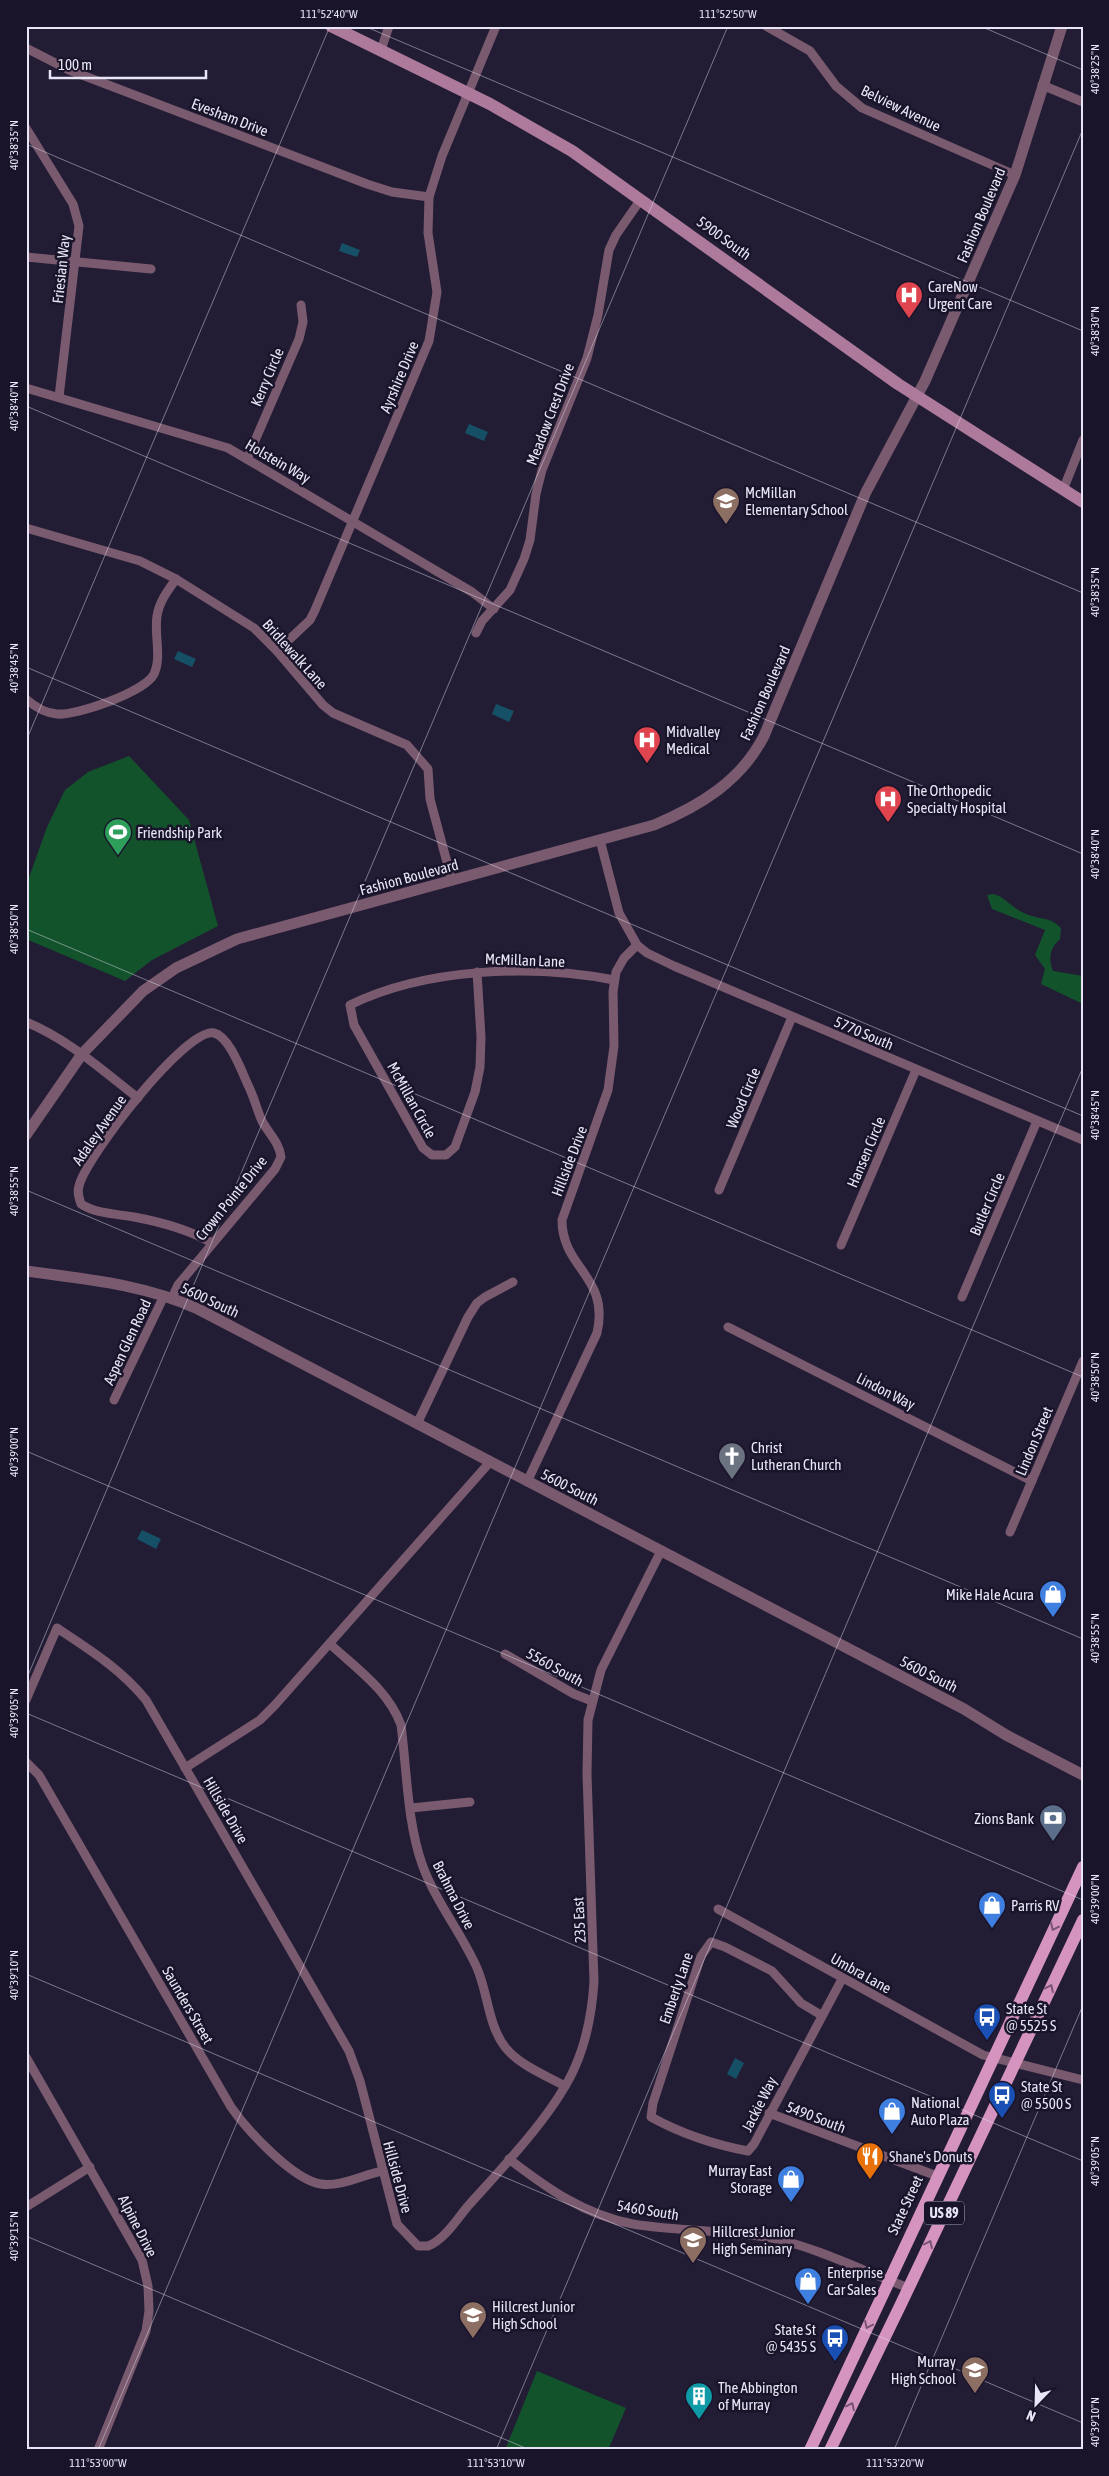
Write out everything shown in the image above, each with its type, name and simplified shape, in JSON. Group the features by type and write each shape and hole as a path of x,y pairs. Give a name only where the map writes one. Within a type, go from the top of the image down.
{"main road":[{"name":"5900 South","path":"332,26 469,92 541,132 641,199 918,397 1083,502"},
{"name":"State Street","path":"810,2450 1083,1867"},
{"name":"US 89","path":"830,2450 909,2288 1083,1920"}],"street":[{"path":"382,50 389,26"},
{"path":"469,92 496,26"},
{"name":"Fashion Boulevard","path":"26,1135 82,1054 143,991 176,968 212,949 237,939 654,825 694,807 729,781 748,762 757,749 772,717 866,492 918,397 1016,175 1042,85 1062,26"},
{"name":"Belview Avenue","path":"768,27 810,51 836,86 862,108 1016,175"},
{"name":"Evesham Drive","path":"26,48 69,70 367,184 392,192 429,197"},
{"path":"1042,85 1083,102"},
{"name":"Ayrshire Drive","path":"278,651 310,620 316,610 422,360 433,327 437,292 428,233 429,197 442,156 469,92"},
{"name":"Friesian Way","path":"26,128 78,214 79,239 59,398"},
{"name":"Meadow Crest Drive","path":"476,633 482,621 510,590 526,553 542,470 580,378 594,333 609,250 616,236 641,199"},
{"path":"26,257 151,269"},
{"name":"Kerry Circle","path":"247,459 299,339 303,322 301,304"},
{"name":"Holstein Way","path":"26,388 212,441 247,459 353,521 472,592 494,609"},
{"path":"1064,490 1083,440"},
{"name":"Bridlewalk Lane","path":"26,528 140,561 176,579 254,628 278,651 323,705 333,713 406,745 428,769 430,799 452,881"},
{"path":"26,699 43,711 69,715 136,689 149,681 154,674 156,664 157,617 163,598 176,579"},
{"path":"600,840 619,913 637,944"},
{"name":"Hillside Drive","path":"527,1482 597,1333 601,1316 594,1288 565,1242 562,1220 608,1090 614,1046 614,980 620,964 637,944"},
{"name":"5770 South","path":"637,944 647,953 674,966 1083,1140"},
{"name":"McMillan Lane","path":"350,1005 368,997 448,975 478,972 512,971 614,980"},
{"name":"McMillan Circle","path":"350,1005 354,1025 423,1148 432,1155 446,1155 456,1146 475,1092 480,1067 481,1037 478,972"},
{"name":"Wood Circle","path":"719,1190 792,1017"},
{"path":"26,1022 41,1028 82,1054 138,1098"},
{"name":"Adaley Avenue","path":"212,1244 187,1231 166,1224 95,1210 81,1204 78,1195 83,1175 138,1098 179,1052 203,1034 215,1033"},
{"name":"Crown Pointe Drive","path":"168,1297 275,1169 281,1157 276,1141 262,1121 256,1101 229,1045 221,1036 215,1033"},
{"name":"Hansen Circle","path":"841,1245 916,1070"},
{"name":"Butler Circle","path":"962,1297 1037,1121"},
{"name":"5600 South","path":"26,1271 114,1282 168,1297 198,1310 964,1709 1006,1735 1083,1775"},
{"path":"417,1424 468,1317 477,1303 512,1282"},
{"name":"Aspen Glen Road","path":"114,1400 168,1297"},
{"name":"Lindon Way","path":"728,1327 1032,1481"},
{"name":"Lindon Street","path":"1010,1532 1083,1360"},
{"name":"Hillside Drive","path":"428,2246 418,2246 396,2224 360,2081 349,2051 185,1768 260,1720 330,1644 490,1462"},
{"name":"235 East","path":"428,2246 447,2230 509,2159 565,2086 580,2055 592,2008 594,1951 586,1746 592,1701 610,1651 661,1551"},
{"path":"26,1700 57,1628 97,1654 132,1682 146,1700 185,1768"},
{"name":"Brahma Drive","path":"330,1644 386,1696 396,1712 401,1725 415,1841 423,1866 434,1890 477,1967 484,1984 496,2032 514,2056 565,2086"},
{"name":"5560 South","path":"505,1654 574,1694 592,1701"},
{"name":"Saunders Street","path":"26,1762 39,1775 231,2107 252,2135 291,2168 312,2182 334,2184 382,2171"},
{"path":"411,1808 470,1802"},
{"name":"Umbra Lane","path":"718,1909 977,2052 1014,2064 1083,2080"},
{"name":"Emberly Lane","path":"651,2117 653,2103 700,1956 711,1942 772,1971 801,2003 821,2015"},
{"name":"Jackie Way","path":"651,2117 667,2126 748,2151 754,2144 821,2015 842,1979"},
{"name":"Alpine Drive","path":"26,2057 142,2260 148,2286 149,2311 146,2331 98,2450"},
{"name":"5490 South","path":"769,2113 937,2176"},
{"name":"5460 South","path":"509,2159 565,2199 615,2219 652,2226 777,2239 814,2251 909,2288"},
{"path":"26,2207 90,2167"}],"green space":[{"name":"Friendship Park","path":"129,756 189,820 218,926 152,960 125,981 26,939 26,886 47,827 65,790 88,772"},
{"path":"994,894 1020,911 1053,922 1061,928 1060,939 1054,946 1051,954 1051,966 1053,971 1083,976 1083,1004 1041,984 1045,969 1035,955 1045,930 992,909 987,895"},
{"path":"537,2371 626,2408 608,2450 505,2450"}],"water":[{"path":"342,243 360,250 357,257 339,251"},
{"path":"469,424 488,432 484,441 465,433"},
{"path":"178,651 196,659 192,667 174,659"},
{"path":"496,704 514,711 509,722 492,714"},
{"path":"142,1530 161,1539 156,1549 137,1539"},
{"path":"735,2058 744,2063 736,2079 727,2074"}],"place":[{"name":"CareNow Urgent Care","path":"909,319"},
{"name":"McMillan Elementary School","path":"726,525"},
{"name":"Midvalley Medical","path":"647,764"},
{"name":"The Orthopedic Specialty Hospital","path":"888,823"},
{"name":"Friendship Park","path":"118,856"},
{"name":"Christ Lutheran Church","path":"732,1480"},
{"name":"Mike Hale Acura","path":"1053,1618"},
{"name":"Zions Bank","path":"1053,1842"},
{"name":"Parris RV","path":"992,1929"},
{"name":"State St @ 5525 S","path":"987,2041"},
{"name":"State St @ 5500 S","path":"1002,2119"},
{"name":"National Auto Plaza","path":"892,2135"},
{"name":"Shane's Donuts","path":"870,2180"},
{"name":"Murray East Storage","path":"791,2203"},
{"name":"Hillcrest Junior High Seminary","path":"693,2264"},
{"name":"Enterprise Car Sales","path":"808,2305"},
{"name":"Hillcrest Junior High School","path":"473,2339"},
{"name":"State St @ 5435 S","path":"835,2362"},
{"name":"Murray High School","path":"975,2394"},
{"name":"The Abbington of Murray","path":"699,2420"}]}
